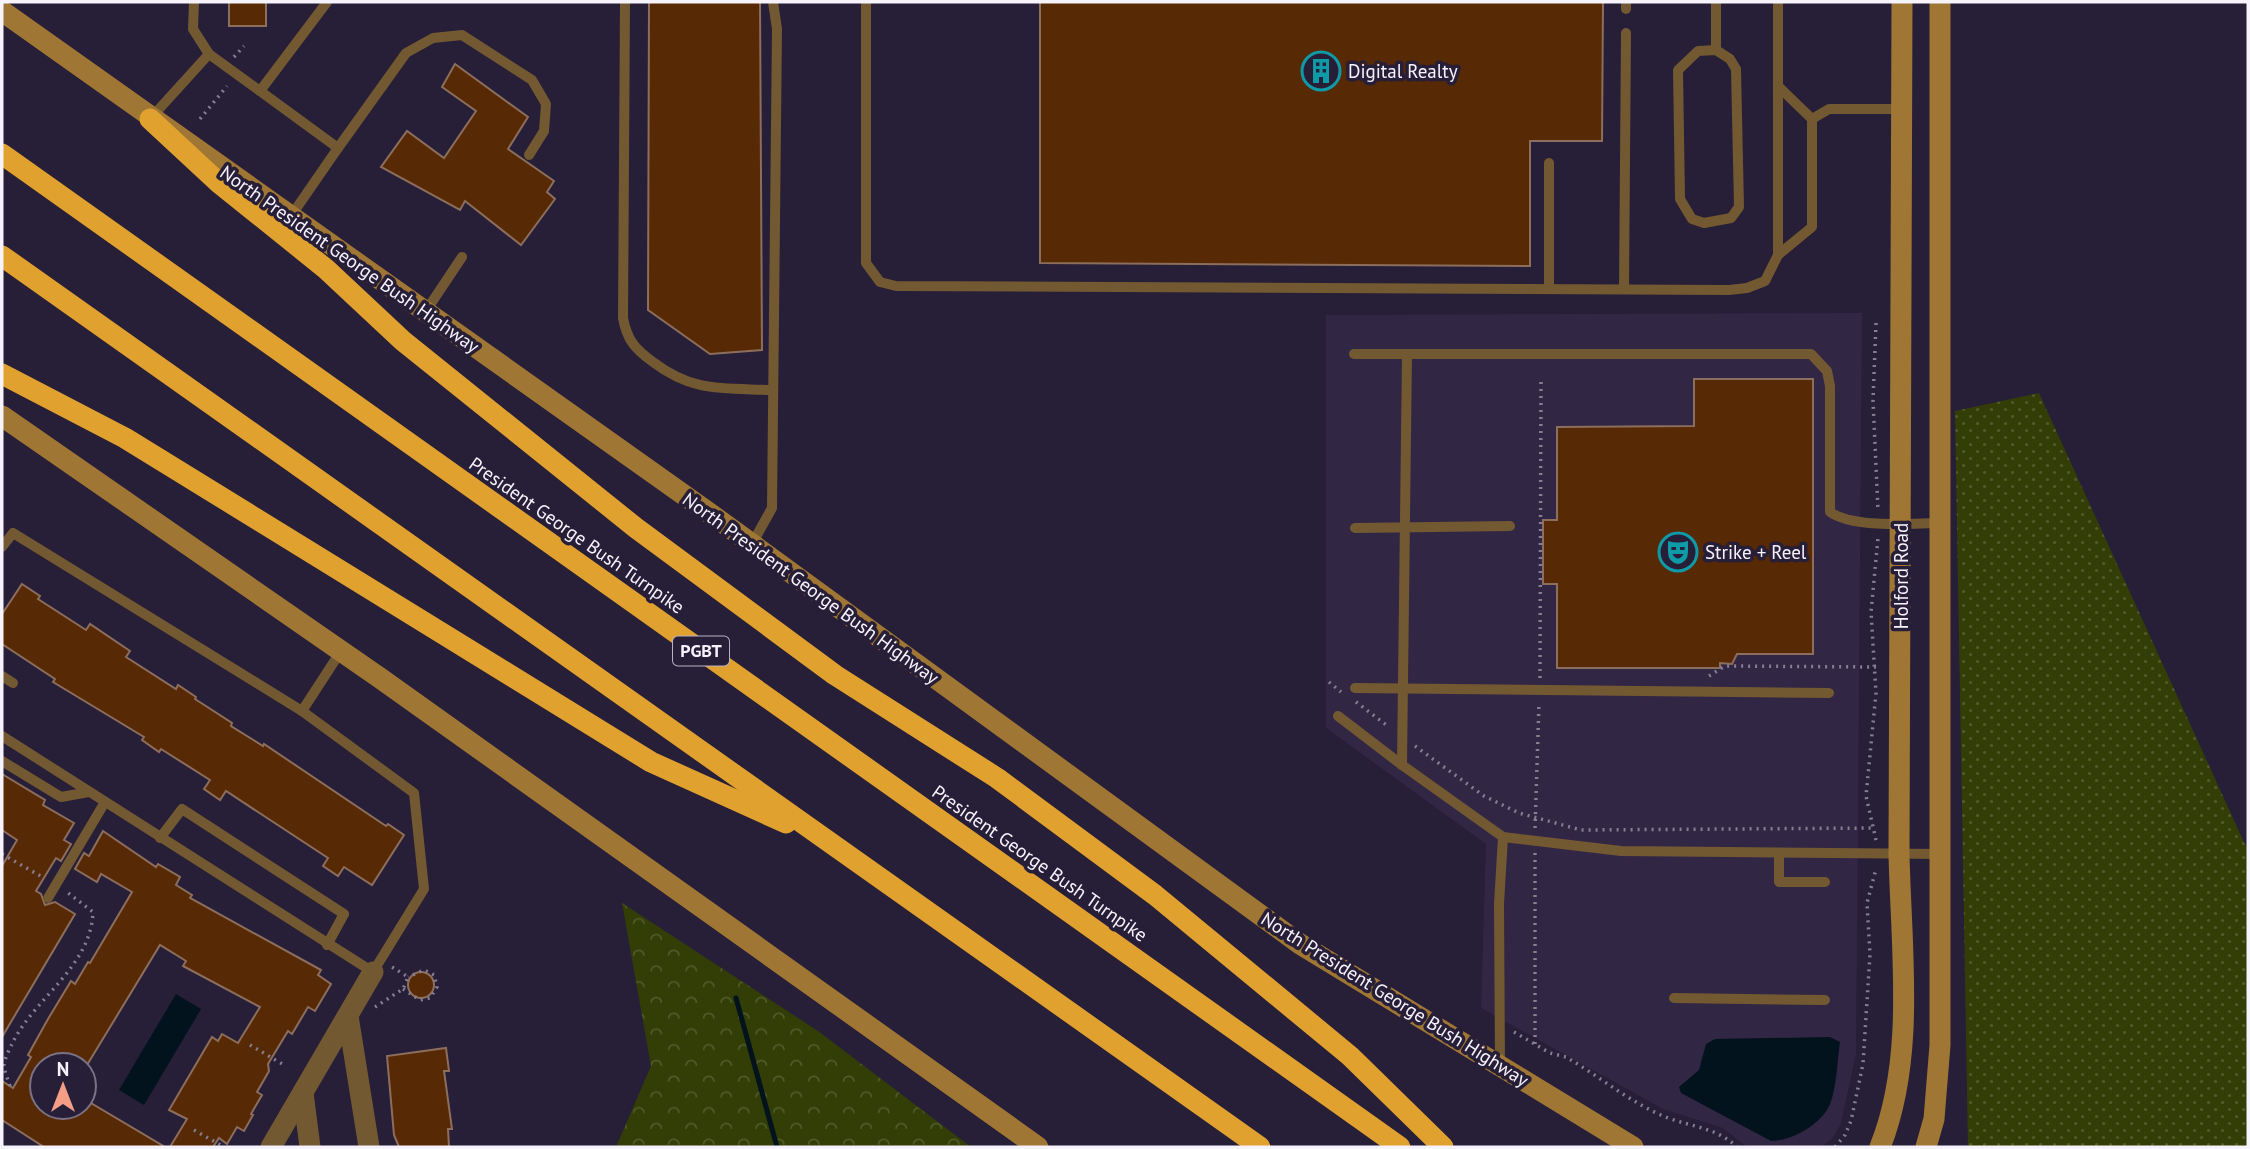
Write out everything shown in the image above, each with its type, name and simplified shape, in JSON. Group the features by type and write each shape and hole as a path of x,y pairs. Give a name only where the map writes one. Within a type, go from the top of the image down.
{"highway":[{"path":"150,119 219,183 326,269 403,341 636,528 835,675 997,778 1155,895 1350,1056 1443,1147"},
{"name":"President George Bush Turnpike","path":"2,154 1401,1147"},
{"path":"2,256 1260,1147"},
{"path":"2,374 125,438 651,762 830,842"}],"main road":[{"name":"Holford Road","path":"1880,1147 1899,1070 1902,995 1899,854 1902,2"},
{"name":"Holford Road","path":"1926,1147 1934,1119 1940,1045 1940,2"},
{"name":"North President George Bush Highway","path":"2,11 150,119 426,311 752,544 1300,944 1633,1147"},
{"path":"2,416 341,651 1038,1147"}],"street":[{"path":"271,1147 303,1093 358,1014 382,969"},
{"path":"358,1014 369,1147"},
{"path":"303,1093 310,1147"}],"lane":[{"path":"194,2 193,29 209,54 338,149"},
{"path":"260,91 327,2"},
{"path":"625,2 623,318 627,337 638,351 682,382 708,388 772,390"},
{"path":"752,544 772,508 777,29 773,2"},
{"path":"866,2 866,263 880,282 896,286 1747,288 1765,281 1778,255 1812,227 1812,119 1778,86"},
{"path":"1716,2 1716,50"},
{"path":"1778,2 1778,255"},
{"path":"1624,289 1626,33"},
{"path":"290,216 406,53 433,38 461,35 532,80 546,104 544,131 529,155"},
{"path":"1716,50 1730,59 1736,69 1739,207 1731,218 1704,223 1692,219 1680,199 1678,70 1698,51 1716,50"},
{"path":"150,119 209,54"},
{"path":"1812,119 1829,109 1901,109"},
{"path":"1549,163 1549,289"},
{"path":"426,311 462,257"},
{"path":"1354,354 1811,354 1826,371 1830,386 1830,512 1839,518 1941,523"},
{"path":"1402,765 1407,354"},
{"path":"1355,528 1510,526"},
{"path":"2,547 13,533 302,711 414,793 424,889 382,969 327,944 2,736"},
{"path":"302,711 341,651"},
{"path":"2,676 13,683"},
{"path":"1355,688 1829,693"},
{"path":"1338,716 1503,837 1621,851 1941,854"},
{"path":"2,761 61,797 89,792"},
{"path":"48,898 105,802"},
{"path":"160,838 182,809 344,914 327,944"},
{"path":"1500,1067 1499,904 1503,837"},
{"path":"1779,854 1779,881 1825,882"},
{"path":"1674,998 1825,1000"}],"path":[{"path":"233,57 244,46"},
{"path":"200,119 227,86"},
{"path":"1876,323 1873,400 1878,507"},
{"path":"1541,381 1539,676 1552,674"},
{"path":"1876,840 1866,796 1876,667 1871,612 1878,536"},
{"path":"1696,676 1709,676 1725,666 1876,667"},
{"path":"1329,682 1391,729"},
{"path":"1535,827 1539,702"},
{"path":"1419,749 1484,796 1535,818 1581,830 1875,828"},
{"path":"2,854 46,879"},
{"path":"1535,858 1535,1044"},
{"path":"1835,1147 1851,1121 1863,1064 1870,954 1867,903 1876,873"},
{"path":"10,1086 3,1067 19,1031 65,977 92,930 93,912 67,892"},
{"path":"382,969 408,977"},
{"path":"358,1014 402,989 408,977 424,970 434,975 437,987 430,998 420,1000 402,989"},
{"path":"1517,1033 1566,1057 1668,1117 1699,1125 1727,1138 1737,1147"},
{"path":"250,1045 284,1065"},
{"path":"194,1130 224,1147"}],"shaded area":[{"path":"1862,313 1856,1054 1841,1123 1832,1139 1821,1147 1747,1147 1723,1128 1663,1109 1481,1008 1486,844 1326,728 1326,315"}],"green space":[{"path":"2039,393 2248,851 2248,1147 1968,1147 1955,411"},
{"path":"622,903 818,1031 971,1147 616,1147 651,1066"}],"water":[{"path":"176,994 201,1009 144,1105 119,1090"},
{"path":"1830,1037 1840,1042 1830,1104 1820,1118 1797,1135 1771,1141 1681,1093 1679,1087 1699,1070 1706,1044 1715,1039"}],"building":[{"path":"229,2 266,2 266,26 229,26"},
{"path":"649,2 760,2 762,350 710,354 648,310"},
{"name":"Digital Realty","path":"1040,2 1603,2 1602,141 1530,141 1530,266 1040,263"},
{"path":"455,64 528,117 508,149 554,181 547,192 555,199 521,245 465,201 460,210 381,167 407,131 444,158 476,111 442,87"},
{"name":"Strike + Reel","path":"1694,379 1813,379 1813,654 1737,654 1732,664 1720,663 1720,668 1557,668 1557,584 1543,584 1543,520 1557,520 1557,427 1694,426"},
{"path":"22,584 40,596 38,599 86,630 90,624 130,651 126,657 176,689 178,685 232,723 231,726 263,746 264,744 386,826 388,824 404,835 372,885 344,867 338,876 323,866 328,858 226,791 220,800 204,789 210,780 161,749 159,752 142,740 144,737 53,682 55,679 2,644 2,614"},
{"path":"2,774 45,800 43,805 74,823 64,840 71,844 61,861 56,858 36,891 41,894 45,905 55,902 75,914 2,1037 2,866 17,840 2,830"},
{"path":"103,831 156,867 158,864 180,877 176,885 192,895 190,898 321,970 318,975 331,984 315,1011 308,1007 292,1034 288,1031 268,1064 269,1071 257,1092 262,1095 251,1114 253,1115 244,1131 237,1127 227,1144 219,1138 213,1147 170,1147 187,1119 169,1110 212,1037 218,1041 222,1034 238,1043 260,1007 183,966 186,961 160,945 96,1051 30,1051 71,981 75,984 88,962 90,963 132,892 101,874 97,882 75,869 84,853 89,856"},
{"path":"421,972 430,976 434,985 430,994 421,998 412,994 408,985 412,976"},
{"path":"446,1048 449,1071 444,1071 452,1129 448,1129 449,1147 399,1147 394,1135 387,1056"},
{"path":"28,1062 28,1121 98,1121 98,1107 165,1147 44,1147 2,1120 2,1081 13,1088"}],"waterway":[{"path":"736,998 777,1147"}],"place":[{"name":"Digital Realty","path":"1321,71"},
{"name":"Strike + Reel","path":"1678,552"}]}
